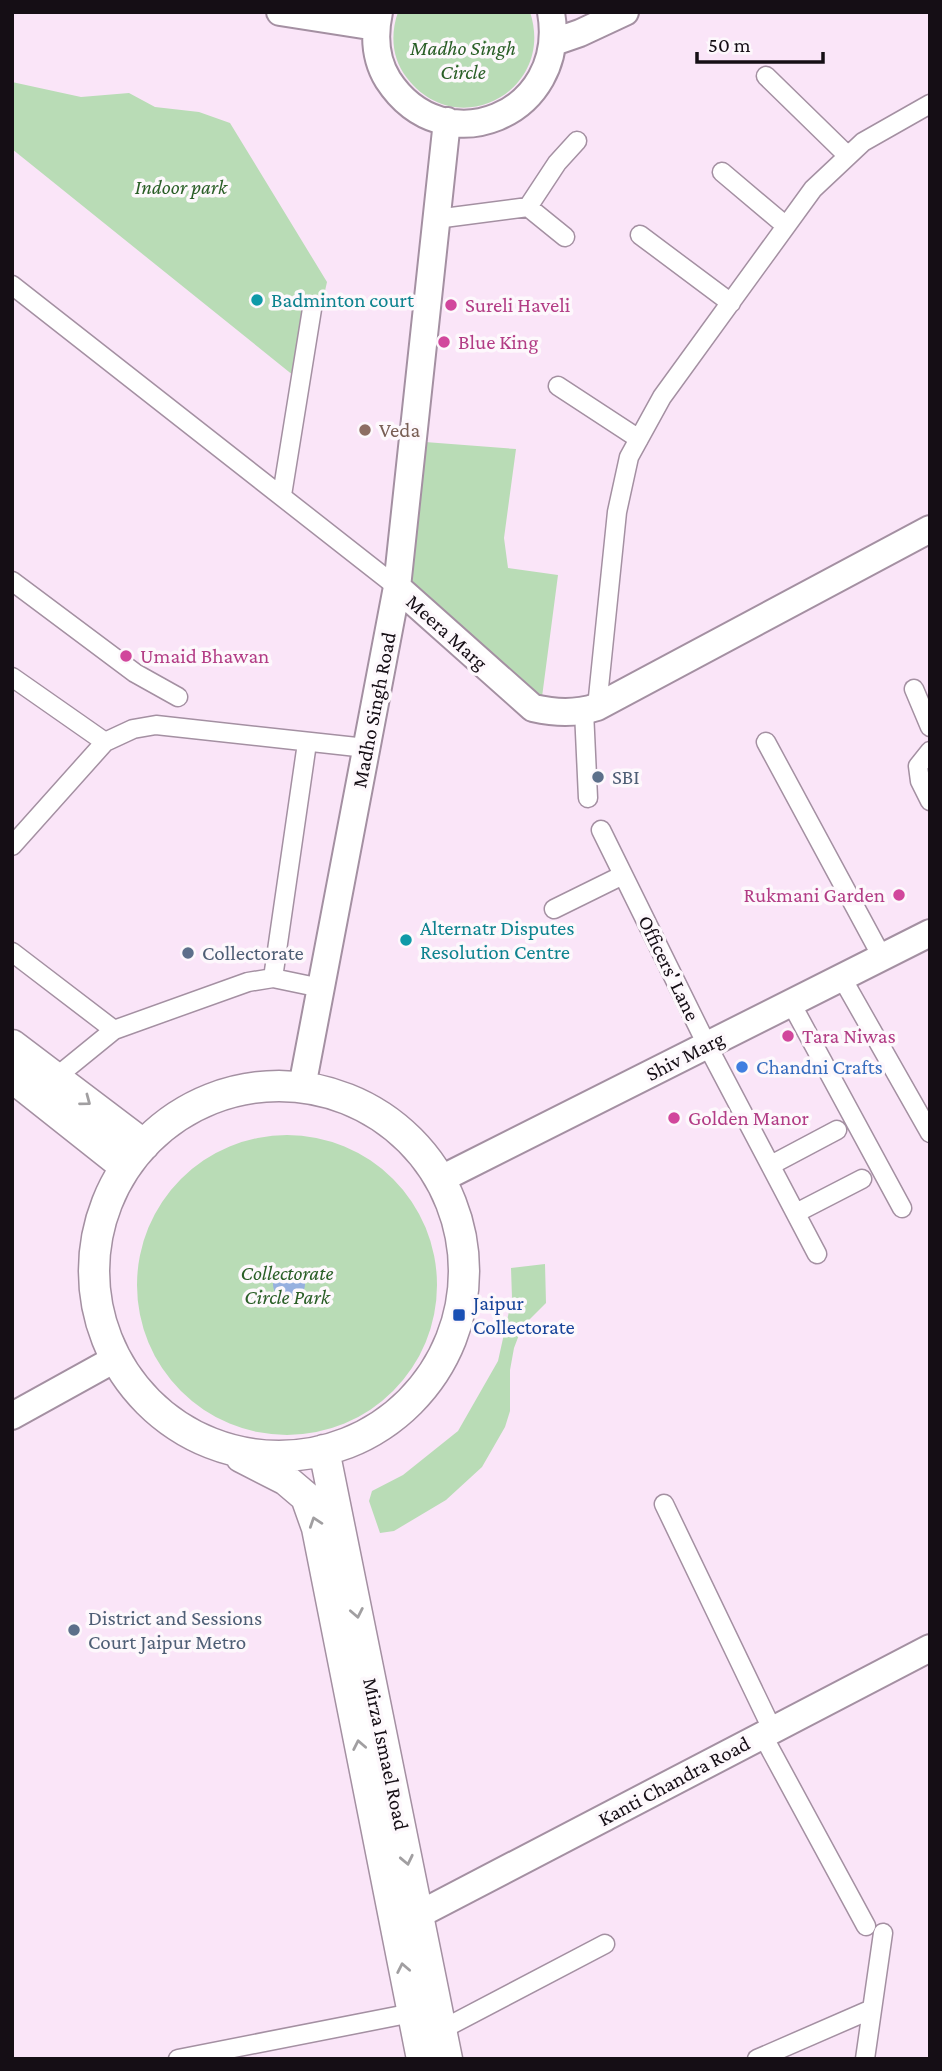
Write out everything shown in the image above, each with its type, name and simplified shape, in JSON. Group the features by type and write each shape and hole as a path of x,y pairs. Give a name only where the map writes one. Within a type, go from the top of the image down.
{"main road":[{"path":"12,1045 55,1078 133,1155"},
{"path":"12,1077 133,1155"},
{"path":"215,1444 256,1455 302,1454 324,1450 373,1432 416,1397 440,1364 458,1322 465,1273 460,1226 441,1179 416,1145 391,1123 347,1099 302,1087 262,1087 221,1095 177,1116 133,1155 98,1227 93,1275 100,1324 115,1359 136,1390 167,1420 286,1480 306,1497 317,1528 422,2059"},
{"name":"Mirza Ismael Road","path":"324,1450 447,2059"}],"street":[{"path":"280,12 378,19 377,50 384,73 397,92 414,108 435,119 462,124 489,120 513,109 534,91 547,68 554,42 551,12"},
{"path":"554,42 625,12"},
{"path":"766,76 848,156"},
{"path":"588,798 591,709 617,512 629,457 662,397 813,189 863,142 930,104"},
{"name":"Madho Singh Road","path":"302,1087 397,587 447,121"},
{"path":"528,207 557,163 577,141"},
{"path":"722,172 786,226"},
{"path":"436,219 528,207 565,237"},
{"path":"640,235 731,303"},
{"name":"Meera Marg","path":"12,285 397,587 533,708 556,713 591,709 930,529"},
{"path":"282,495 312,309"},
{"path":"558,386 639,439"},
{"path":"12,581 135,673 178,697"},
{"path":"12,677 105,742"},
{"path":"914,689 930,727"},
{"path":"12,846 105,742 133,729 156,725 366,748"},
{"path":"766,742 883,957"},
{"path":"273,978 307,743"},
{"path":"930,751 918,766 920,781 930,801"},
{"name":"Officers' Lane","path":"601,830 707,1045 817,1254"},
{"path":"554,909 623,875"},
{"name":"Shiv Marg","path":"441,1179 930,933"},
{"path":"12,953 114,1030"},
{"path":"55,1078 114,1030 248,982 273,978 321,988"},
{"path":"842,978 930,1133"},
{"path":"791,1003 902,1208"},
{"path":"771,1166 836,1130"},
{"path":"796,1213 863,1179"},
{"path":"12,1416 115,1359"},
{"path":"664,1504 767,1732 875,1930 871,2058"},
{"name":"Kanti Chandra Road","path":"418,1915 930,1648"},
{"path":"443,2029 605,1944"},
{"path":"757,2059 872,2009"},
{"path":"178,2059 412,2013"}],"green space":[{"name":"Madho Singh Circle","path":"398,12 530,12 534,40 529,64 516,85 497,99 475,107 451,106 428,97 407,78 395,55 393,38"},
{"name":"Indoor park","path":"12,82 81,97 129,93 155,107 199,112 230,123 327,282 304,384 12,149"},
{"path":"425,442 516,449 504,538 508,568 558,575 542,697 405,583"},
{"name":"Collectorate Circle Park","path":"287,1135 316,1138 344,1147 358,1153 393,1179 419,1214 425,1228 434,1256 437,1285 434,1314 425,1342 419,1356 393,1391 358,1417 344,1423 316,1432 287,1435 258,1432 230,1423 216,1417 181,1391 155,1356 149,1342 140,1314 137,1285 140,1256 149,1228 155,1214 181,1179 216,1153 230,1147 258,1138"},
{"path":"545,1264 546,1303 522,1327 510,1370 510,1411 505,1427 482,1467 446,1500 394,1531 380,1533 369,1501 372,1491 403,1475 458,1431 498,1361 512,1298 511,1268"}],"water":[{"path":"289,1268 300,1273 305,1284 300,1295 289,1300 278,1295 273,1284 278,1273"}],"place":[{"name":"Badminton court","path":"257,300"},
{"name":"Sureli Haveli","path":"451,305"},
{"name":"Blue King","path":"444,342"},
{"name":"Veda","path":"365,430"},
{"name":"Umaid Bhawan","path":"126,656"},
{"name":"SBI","path":"598,777"},
{"name":"Rukmani Garden","path":"899,895"},
{"name":"Alternatr Disputes Resolution Centre","path":"406,940"},
{"name":"Collectorate","path":"188,953"},
{"name":"Tara Niwas","path":"788,1036"},
{"name":"Chandni Crafts","path":"742,1067"},
{"name":"Golden Manor","path":"674,1118"},
{"name":"Jaipur Collectorate","path":"459,1315"},
{"name":"District and Sessions Court Jaipur Metro","path":"74,1630"}]}
